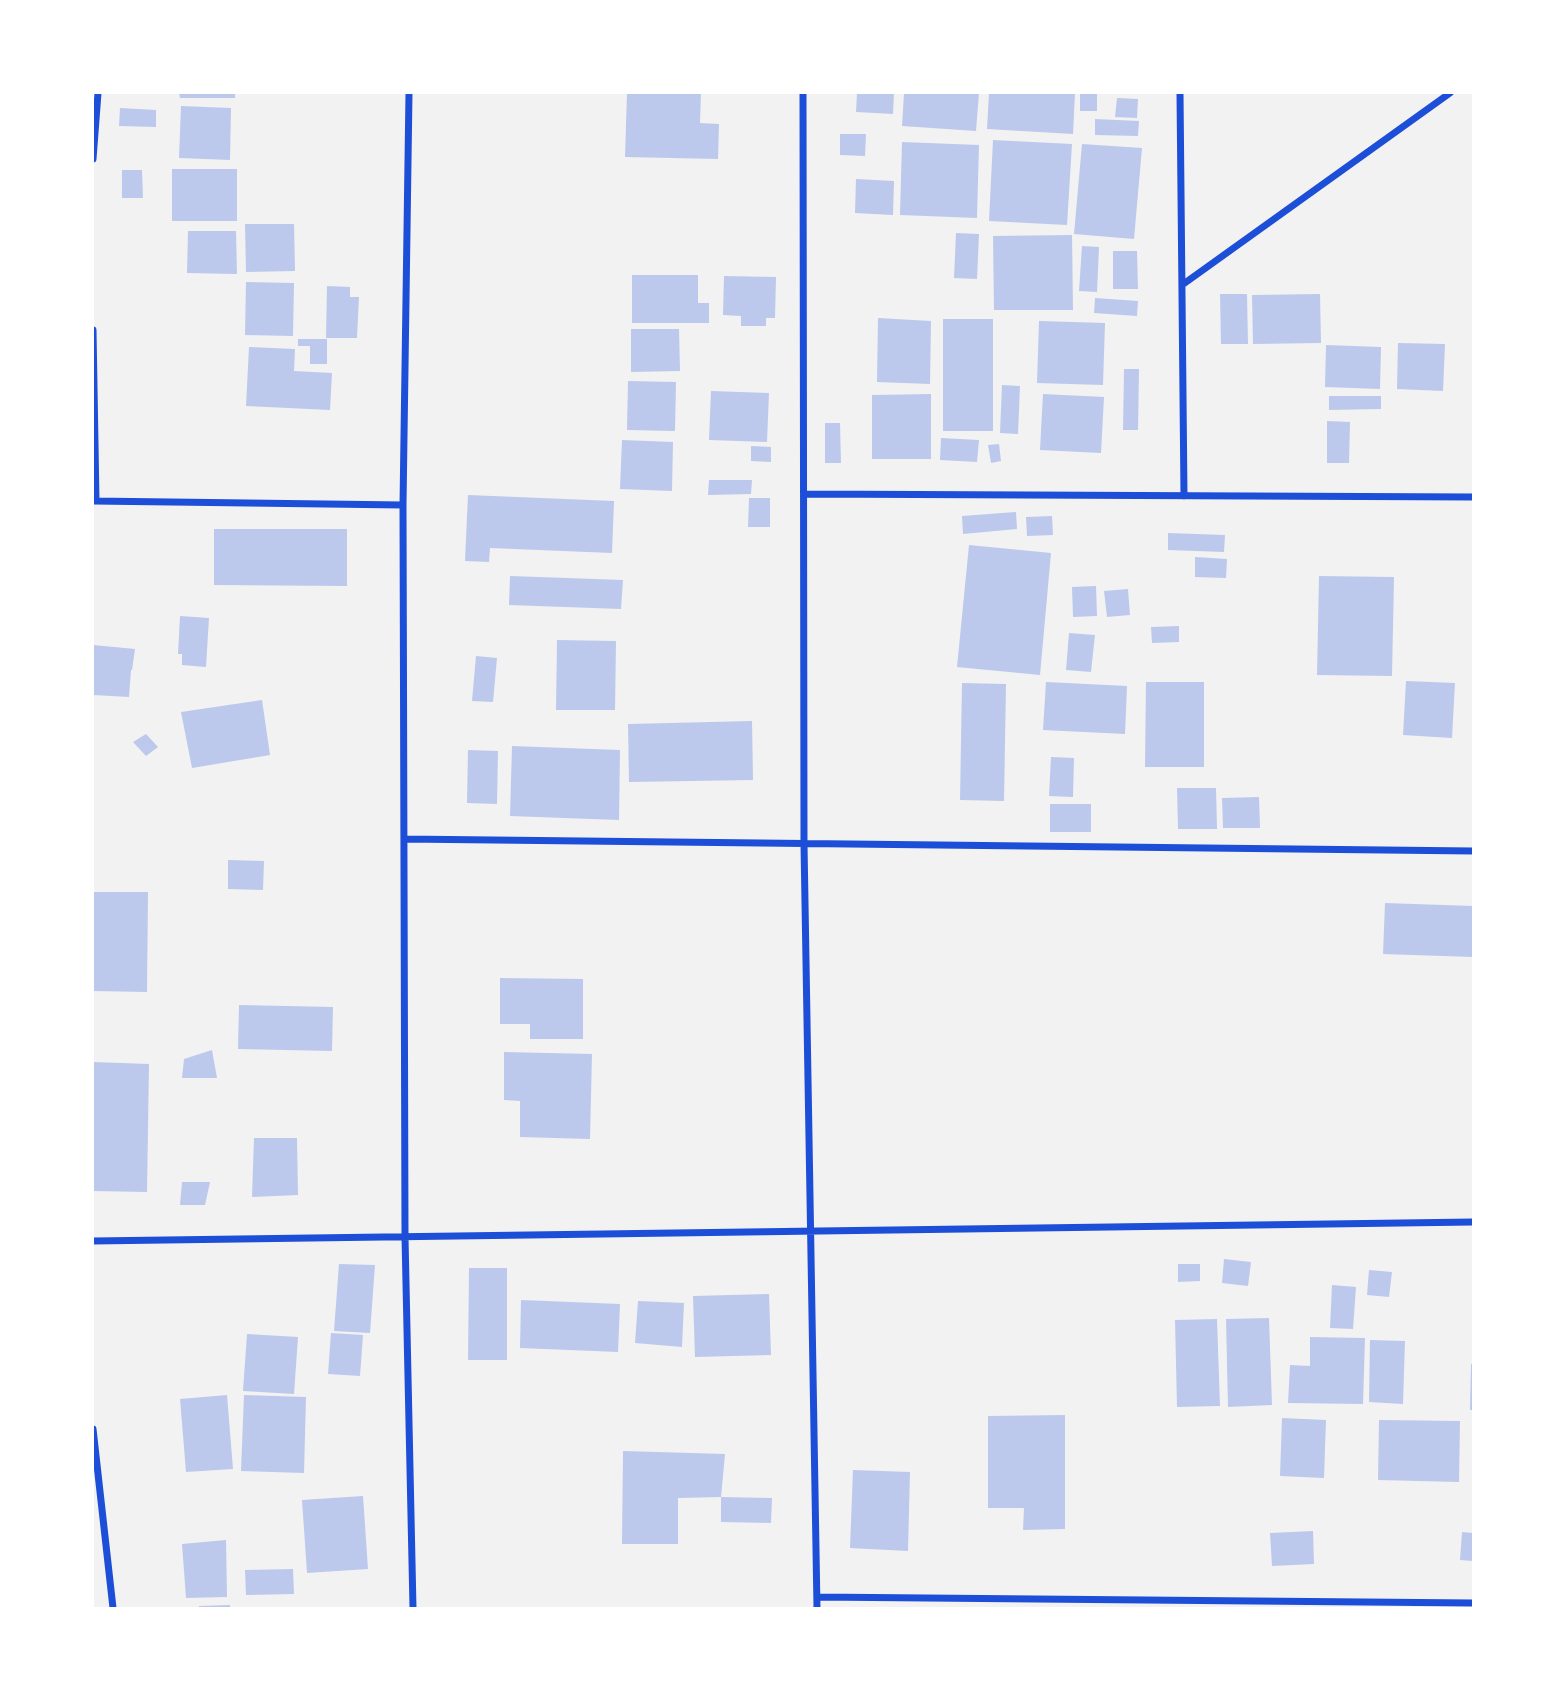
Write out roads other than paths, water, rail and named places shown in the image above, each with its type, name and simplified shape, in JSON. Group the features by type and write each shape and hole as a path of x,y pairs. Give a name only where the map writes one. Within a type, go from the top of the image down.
{"street":[{"path":"93,159 98,93"},
{"path":"409,93 403,506 405,1237 413,1608"},
{"path":"803,93 804,844 817,1608"},
{"path":"1180,93 1184,496"},
{"path":"1182,285 1450,93"},
{"path":"93,330 94,501 403,506"},
{"path":"804,494 1473,497"},
{"path":"404,839 1473,851"},
{"path":"93,1241 1473,1222"},
{"path":"93,1429 113,1608"},
{"path":"817,1597 1473,1603"}]}
